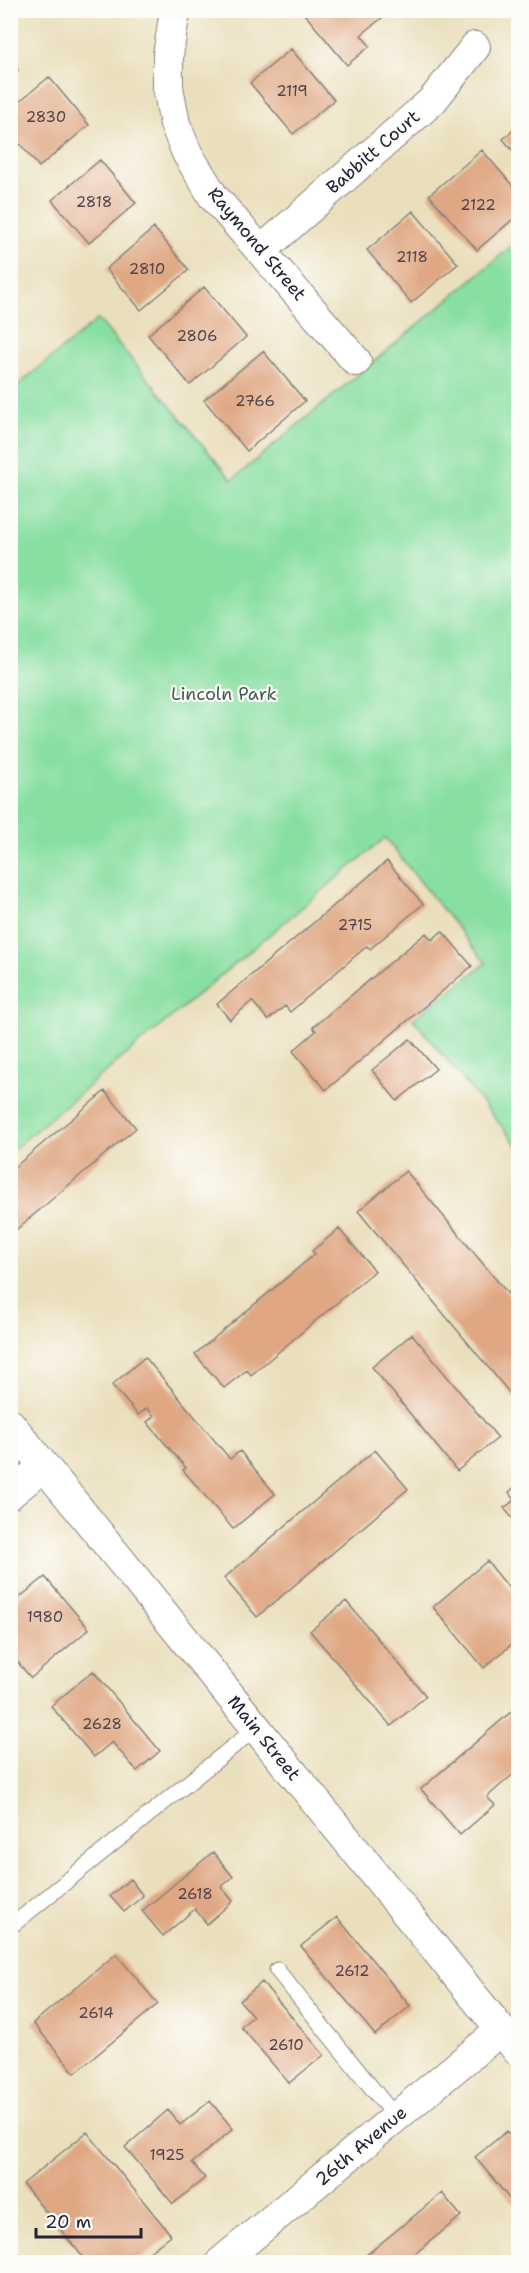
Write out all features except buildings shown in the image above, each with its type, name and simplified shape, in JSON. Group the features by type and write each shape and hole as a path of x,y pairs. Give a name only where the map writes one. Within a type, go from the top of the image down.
{"street":[{"name":"Raymond Street","path":"167,13 168,87 175,124 187,153 213,196 356,361"},
{"name":"Babbitt Court","path":"262,250 432,101 475,47"},
{"name":"Main Street","path":"10,1424 510,2040"},
{"path":"10,1494 44,1466"},
{"name":"26th Avenue","path":"221,2262 396,2118 510,2040"}],"lane":[{"path":"10,1927 256,1728"},
{"path":"277,1970 396,2118"}],"green space":[{"name":"Lincoln Park","path":"518,241 518,1146 413,1019 486,963 385,838 11,1151 11,391 98,319 232,480"}]}
